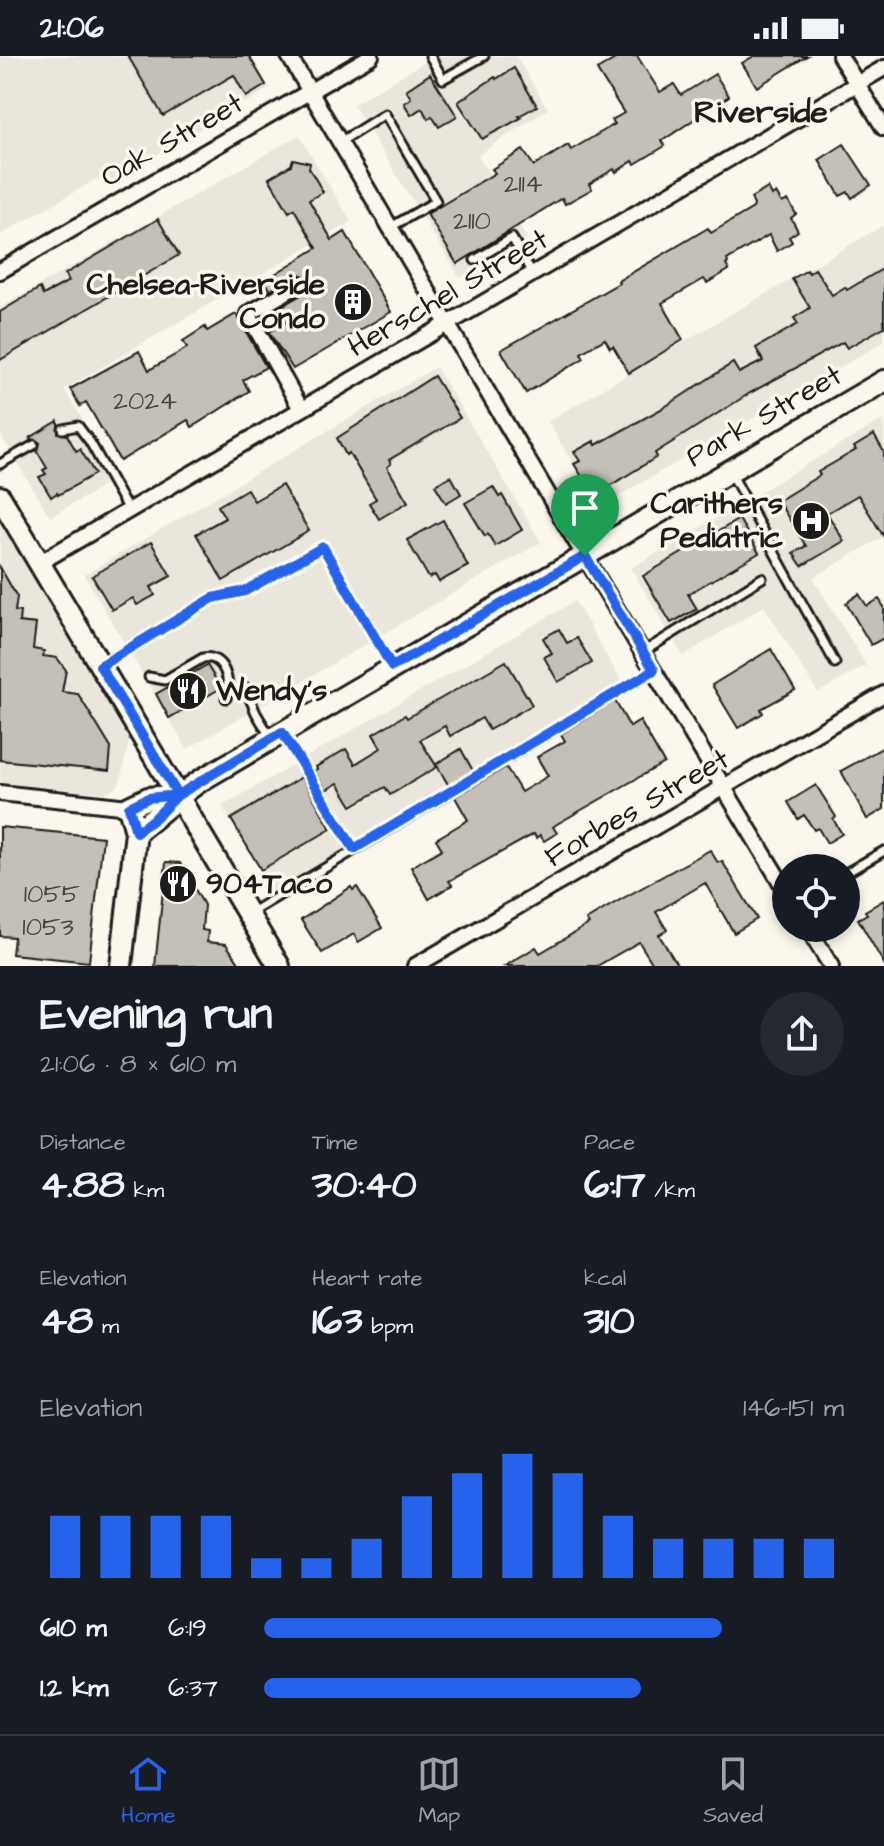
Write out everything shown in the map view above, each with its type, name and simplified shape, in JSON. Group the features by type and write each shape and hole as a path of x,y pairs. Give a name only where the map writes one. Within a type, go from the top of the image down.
{"street":[{"path":"289,56 772,867"},
{"name":"Oak Street","path":"0,271 371,56"},
{"path":"840,56 884,128"},
{"name":"Herschel Street","path":"39,563 884,68"},
{"path":"300,284 248,314 301,409"},
{"name":"Park Street","path":"136,832 178,795 277,735 884,381"},
{"path":"0,497 279,966"},
{"name":"Forbes Street","path":"415,966 884,694"},
{"path":"0,793 129,807 136,832 121,966"},
{"name":"Park Street","path":"129,807 148,798 178,795"},
{"path":"816,942 831,966"}],"lane":[{"path":"430,56 443,79 484,56"},
{"path":"340,142 385,114 436,201 391,227"},
{"path":"475,260 512,238 532,273"},
{"path":"63,429 78,426 128,510"},
{"path":"0,464 34,445"},
{"path":"730,471 835,663"},
{"path":"100,666 213,598 245,591 323,547 392,667"},
{"path":"643,652 762,578"},
{"path":"149,677 165,680 211,656 217,659 228,678 230,688 226,698"},
{"path":"249,914 654,670"},
{"path":"245,687 256,713 277,735 354,849"},
{"path":"860,865 884,851"}],"shaded area":[{"path":"0,56 251,56 270,88 105,185 100,177 0,235"},
{"path":"435,56 516,56 548,109 478,155 527,239 460,278 353,104"},
{"path":"299,135 351,222 64,389 118,478 50,517 0,434 0,308"},
{"path":"884,225 884,342 598,508 548,421"},
{"path":"436,367 541,542 187,749 84,575"},
{"path":"884,419 884,536 813,578 866,665 818,693 764,606 683,656 631,568"},
{"path":"0,520 129,741 120,782 116,788 105,793 0,782"},
{"path":"575,601 623,684 274,895 222,806"}],"building":[{"path":"128,56 249,56 266,85 246,97 234,75 163,116"},
{"path":"620,56 637,56 660,92 674,84 681,95 715,74 729,96 662,141 665,146 635,164 633,161 616,172 614,169 589,184 592,189 565,204 562,198 457,264 427,214 495,173 492,169 523,150 534,166 568,145 571,150 615,124 612,120 624,113 597,70"},
{"path":"754,56 807,56 757,87 742,63"},
{"path":"514,68 537,106 482,139 458,102"},
{"path":"430,74 457,116 439,127 432,116 428,119 422,108 411,115 404,103 411,98 406,90"},
{"path":"844,144 871,185 852,198 848,192 840,196 819,160"},
{"name":"Chelsea-Riverside Condo","path":"293,159 310,163 309,168 323,192 309,200 332,240 345,232 391,312 293,369 269,332 288,321 280,307 306,292 309,280 299,274 270,290 265,280 317,248 294,209 289,212 269,178 291,165"},
{"path":"768,188 772,196 776,193 782,203 788,200 796,214 791,218 798,231 789,237 792,242 777,251 769,235 727,260 729,270 707,283 704,279 662,303 683,340 629,373 613,346 610,348 605,339 581,353 584,358 526,393 501,350 708,228 711,233 753,208 751,198"},
{"path":"158,219 179,255 0,360 0,312 40,288 43,295 69,281 65,274"},
{"path":"884,268 884,327 847,348 843,342 750,393 598,493 588,476 583,478 574,464 580,461 574,452 594,441 596,445 663,408 733,363 739,373 763,361 756,348 798,324 794,318 810,308 792,279 815,269 832,295 845,287 847,290"},
{"path":"236,314 266,367 243,380 249,391 192,427 188,420 120,461 86,402 80,406 70,389 139,351 149,370 187,348 183,341 205,327 207,331"},
{"path":"434,376 460,418 389,460 391,464 387,467 408,502 379,519 369,503 376,499 337,438"},
{"path":"58,421 58,433 67,435 76,451 80,449 95,474 51,497 39,477 46,474 43,470 47,468 37,451 40,443 30,438"},
{"path":"874,435 884,452 884,537 858,495 827,513 844,541 802,566 793,553 806,546 778,501"},
{"path":"451,476 461,494 446,503 435,485"},
{"path":"282,485 309,531 223,581 196,534 225,518 218,506 247,489 254,501"},
{"path":"493,487 499,497 502,495 522,530 495,546 488,534 485,536 465,503"},
{"path":"739,519 759,553 688,594 697,609 671,623 643,576"},
{"path":"443,520 468,566 439,582 435,575 429,578 407,540"},
{"path":"151,542 171,576 151,587 155,595 137,605 133,598 112,610 92,576"},
{"path":"0,567 17,597 15,611 20,612 19,622 36,624 33,649 44,651 43,656 57,658 66,670 62,692 78,694 111,748 109,771 0,760"},
{"path":"859,594 867,606 879,599 884,607 884,638 871,645 846,603"},
{"path":"559,629 567,643 577,638 592,663 558,682 544,657 552,653 543,638"},
{"path":"771,649 795,690 761,709 763,713 738,728 712,685"},
{"path":"506,661 532,705 489,730 482,718 450,736 445,726 420,740 437,767 390,795 385,787 352,806 338,783 326,790 314,771 316,767 346,749 355,764 381,748 373,734"},
{"name":"Wendy's","path":"207,665 221,688 169,718 156,694"},
{"path":"615,701 630,727 640,721 664,763 557,824 553,827 557,833 544,841 540,835 536,838 534,834 449,881 452,885 429,899 411,867 442,849 436,839 468,820 455,797 506,767 521,792 548,776 537,757 565,741 561,734"},
{"path":"884,747 884,809 867,819 841,771"},
{"path":"461,749 473,771 449,786 436,764"},
{"path":"302,777 331,829 261,870 231,819"},
{"path":"816,785 836,817 833,819 842,834 827,843 818,828 814,830 804,815 798,819 788,802"},
{"path":"0,827 103,837 89,962 12,954 14,937 0,936"},
{"path":"710,850 718,863 722,861 757,919 734,933 705,883 656,912 667,930 659,935 678,966 654,966 639,942 597,966 505,966 536,947 540,953 589,924 586,920"},
{"path":"166,862 180,863 204,905 202,930 208,931 207,942 226,944 241,966 155,966"},
{"path":"351,887 353,890 357,887 382,928 358,942 354,934 322,953 301,920"},
{"path":"884,900 884,964 860,922 860,918 867,914 865,911"}],"place":[{"name":"Chelsea-Riverside Condo","path":"353,302"},
{"name":"Carithers Pediatric","path":"811,521"},
{"name":"Wendy's","path":"188,691"},
{"name":"904Taco","path":"178,884"}],"district":[{"name":"Riverside","path":"761,112"}],"route":[{"path":"585,556 392,667 323,547 245,591 213,598 100,666 178,795 148,798 129,807 136,832 178,795 282,732 354,849 654,670 585,556"}]}
